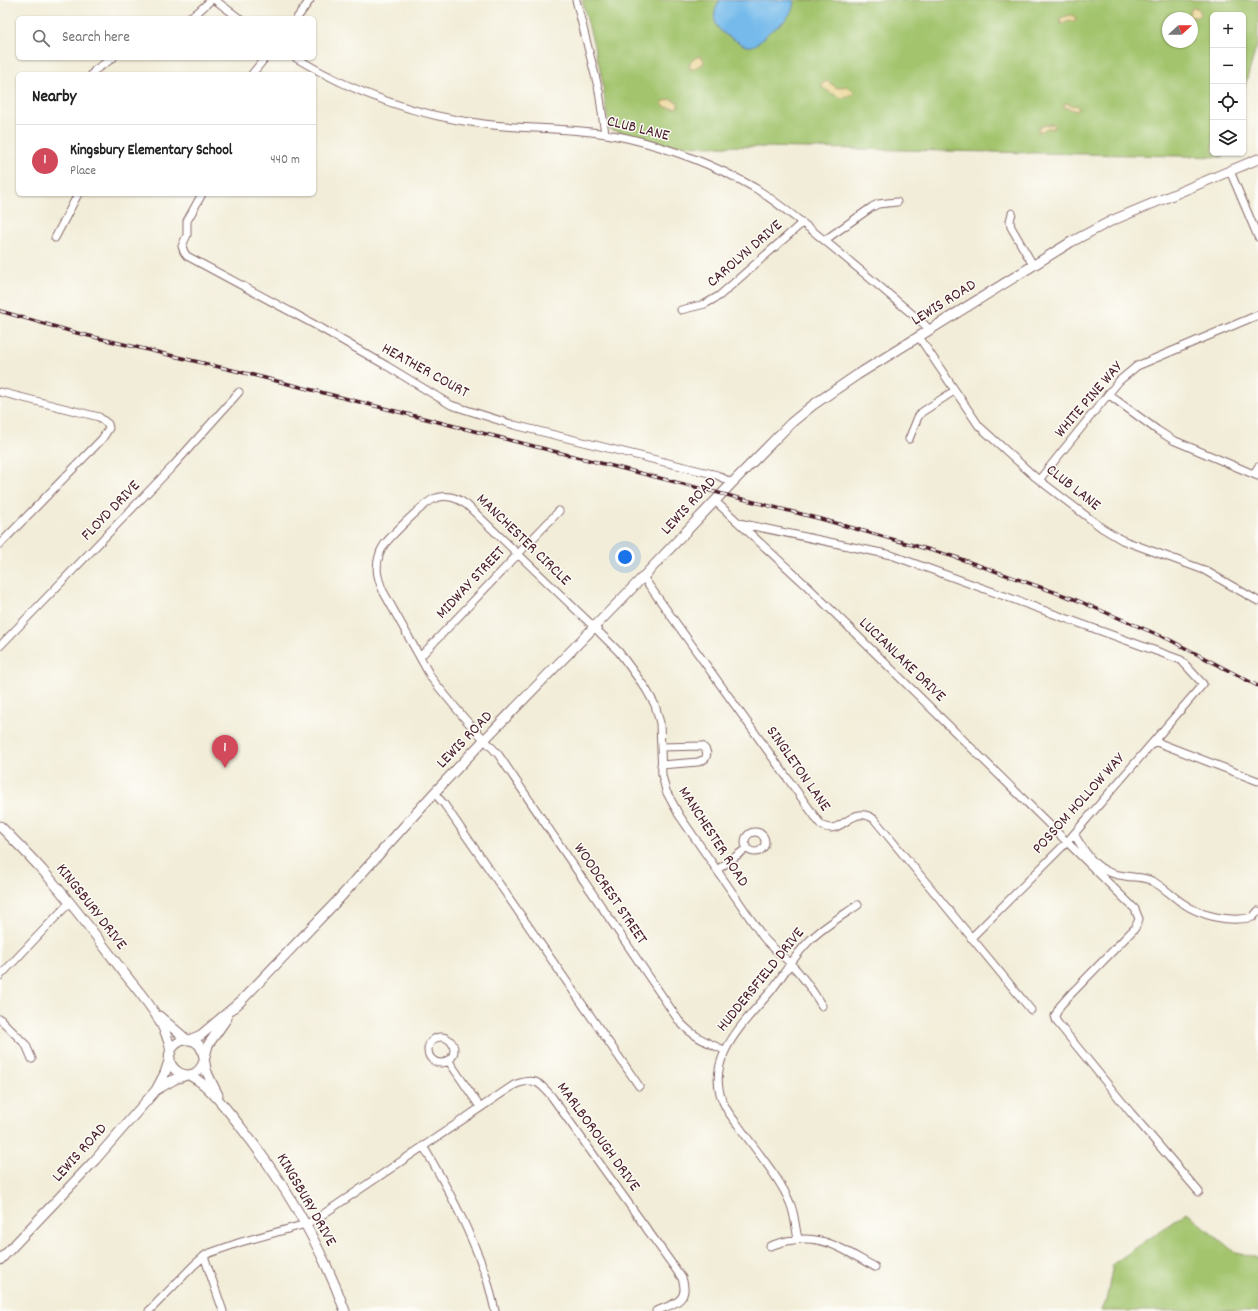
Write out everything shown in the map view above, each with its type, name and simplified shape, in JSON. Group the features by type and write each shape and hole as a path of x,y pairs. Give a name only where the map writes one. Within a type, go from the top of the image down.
{"street":[{"path":"191,16 211,0"},
{"path":"215,0 236,16"},
{"path":"299,16 310,0"},
{"path":"576,0 599,91 605,134"},
{"path":"94,72 110,60"},
{"path":"254,72 263,60"},
{"name":"CLUB LANE","path":"300,60 351,88 396,105 429,114 485,124 578,130 605,134 654,145 713,168 770,198 825,240 929,330"},
{"name":"LEWIS ROAD","path":"188,1040 195,1038 211,1027 240,1002 337,901 434,793 485,739 643,577 732,483 792,423 813,405 857,375 1070,242 1111,221 1258,158"},
{"path":"1230,171 1258,237"},
{"path":"55,238 77,196"},
{"name":"HEATHER COURT","path":"201,196 187,221 187,235 182,246 187,256 319,327 446,402 458,408 514,425 717,475 732,483"},
{"path":"825,240 872,207 878,204 897,202"},
{"path":"1012,213 1010,221 1011,227 1033,265"},
{"name":"CAROLYN DRIVE","path":"681,310 705,304 715,298 802,223"},
{"name":"WHITE PINE WAY","path":"1039,480 1124,375 1137,366 1258,315"},
{"name":"CLUB LANE","path":"919,337 979,426 1039,480 1111,534 1122,540 1204,570 1258,601"},
{"path":"909,439 918,417 922,412 954,391"},
{"path":"0,392 99,417 108,424 109,428 102,439 0,544"},
{"name":"FLOYD DRIVE","path":"0,646 167,472 239,392"},
{"path":"1108,394 1173,440 1256,475 1258,467"},
{"name":"MANCHESTER CIRCLE","path":"485,739 465,719 432,679 383,591 378,580 377,563 379,554 384,545 423,505 436,498 447,496 453,497 467,506 594,627"},
{"name":"LUCIANLAKE DRIVE","path":"715,501 808,587 1135,909 1139,919 1136,928 1060,1006 1055,1016 1057,1022 1130,1113 1198,1192"},
{"name":"MIDWAY STREET","path":"420,657 559,512"},
{"name":"POSSOM HOLLOW WAY","path":"739,523 891,555 1181,660 1203,684 1067,842 971,938"},
{"name":"SINGLETON LANE","path":"643,577 821,825 829,828 834,827 840,825 855,815 860,814 869,815 874,819 1032,1010"},
{"name":"MANCHESTER ROAD","path":"594,627 623,657 651,697 660,723 662,775 666,791 679,815 763,937 772,948 790,963 813,990 822,1006"},
{"name":"WOODCREST STREET","path":"485,739 512,773 679,1020 686,1029 697,1038 724,1050"},
{"path":"1154,741 1258,780"},
{"path":"661,748 702,746 707,755 702,761 661,765"},
{"path":"434,793 448,810 639,1086"},
{"name":"KINGSBURY DRIVE","path":"0,826 28,854 70,902 153,1012 169,1043 170,1055 174,1069 188,1075 204,1085 228,1111"},
{"path":"1074,834 1086,854 1097,866 1117,876 1146,878 1196,911 1229,920 1253,917 1258,911"},
{"path":"717,870 747,848"},
{"path":"0,976 70,902"},
{"name":"HUDDERSFIELD DRIVE","path":"798,1238 791,1205 782,1187 726,1108 719,1093 718,1078 721,1057 734,1034 772,990 790,963 815,935 858,905"},
{"name":"LEWIS ROAD","path":"204,1060 210,1041 240,1002"},
{"name":"KINGSBURY DRIVE","path":"153,1012 188,1040 200,1046 203,1050 204,1060 210,1081 228,1111 278,1178 306,1224 337,1290 345,1311"},
{"path":"0,1019 26,1046 32,1059"},
{"path":"170,1055 173,1046 188,1040"},
{"name":"LEWIS ROAD","path":"0,1260 95,1160 156,1090 165,1073 170,1055"},
{"path":"156,1090 175,1079 199,1070 204,1060"},
{"path":"448,1060 480,1107"},
{"name":"MARLBOROUGH DRIVE","path":"204,1256 216,1250 306,1224 319,1217 480,1107 514,1085 527,1080 538,1082 546,1089 649,1230 682,1278 685,1289 679,1301 656,1311"},
{"path":"423,1146 442,1178 472,1241 485,1274 495,1311"},
{"path":"770,1246 798,1238 823,1241 875,1266"},
{"path":"149,1311 172,1286 204,1256 223,1311"}],"green space":[{"path":"582,0 1258,0 1258,42 1246,82 1246,12 1210,12 1210,156 1223,157 667,145 609,129 601,73"},
{"path":"1187,1212 1233,1251 1258,1258 1258,1311 1102,1311 1107,1296 1113,1264"}],"sand":[{"path":"1192,8 1197,8 1201,14 1198,16 1198,12 1190,12"},
{"path":"1071,15 1075,17 1076,21 1074,22 1070,20 1061,24 1060,18"},
{"path":"700,56 704,60 703,64 690,69 690,64 692,61"},
{"path":"827,81 837,88 846,86 855,92 842,98 822,87 823,83"},
{"path":"670,99 678,102 678,107 666,107 662,105 663,102"},
{"path":"1066,103 1073,106 1076,105 1079,109 1076,111 1064,107 1064,104"},
{"path":"1054,125 1054,128 1048,128 1040,132 1038,131 1038,129 1042,126"}],"water":[{"path":"720,0 794,0 794,4 786,19 769,32 760,42 754,46 750,46 740,43 727,36 718,28 715,13"}],"railway":[{"path":"0,311 77,333 253,375 821,519 955,557 1074,599 1168,639 1258,686"}],"place":[{"name":"Kingsbury Elementary School","path":"225,768"}]}
